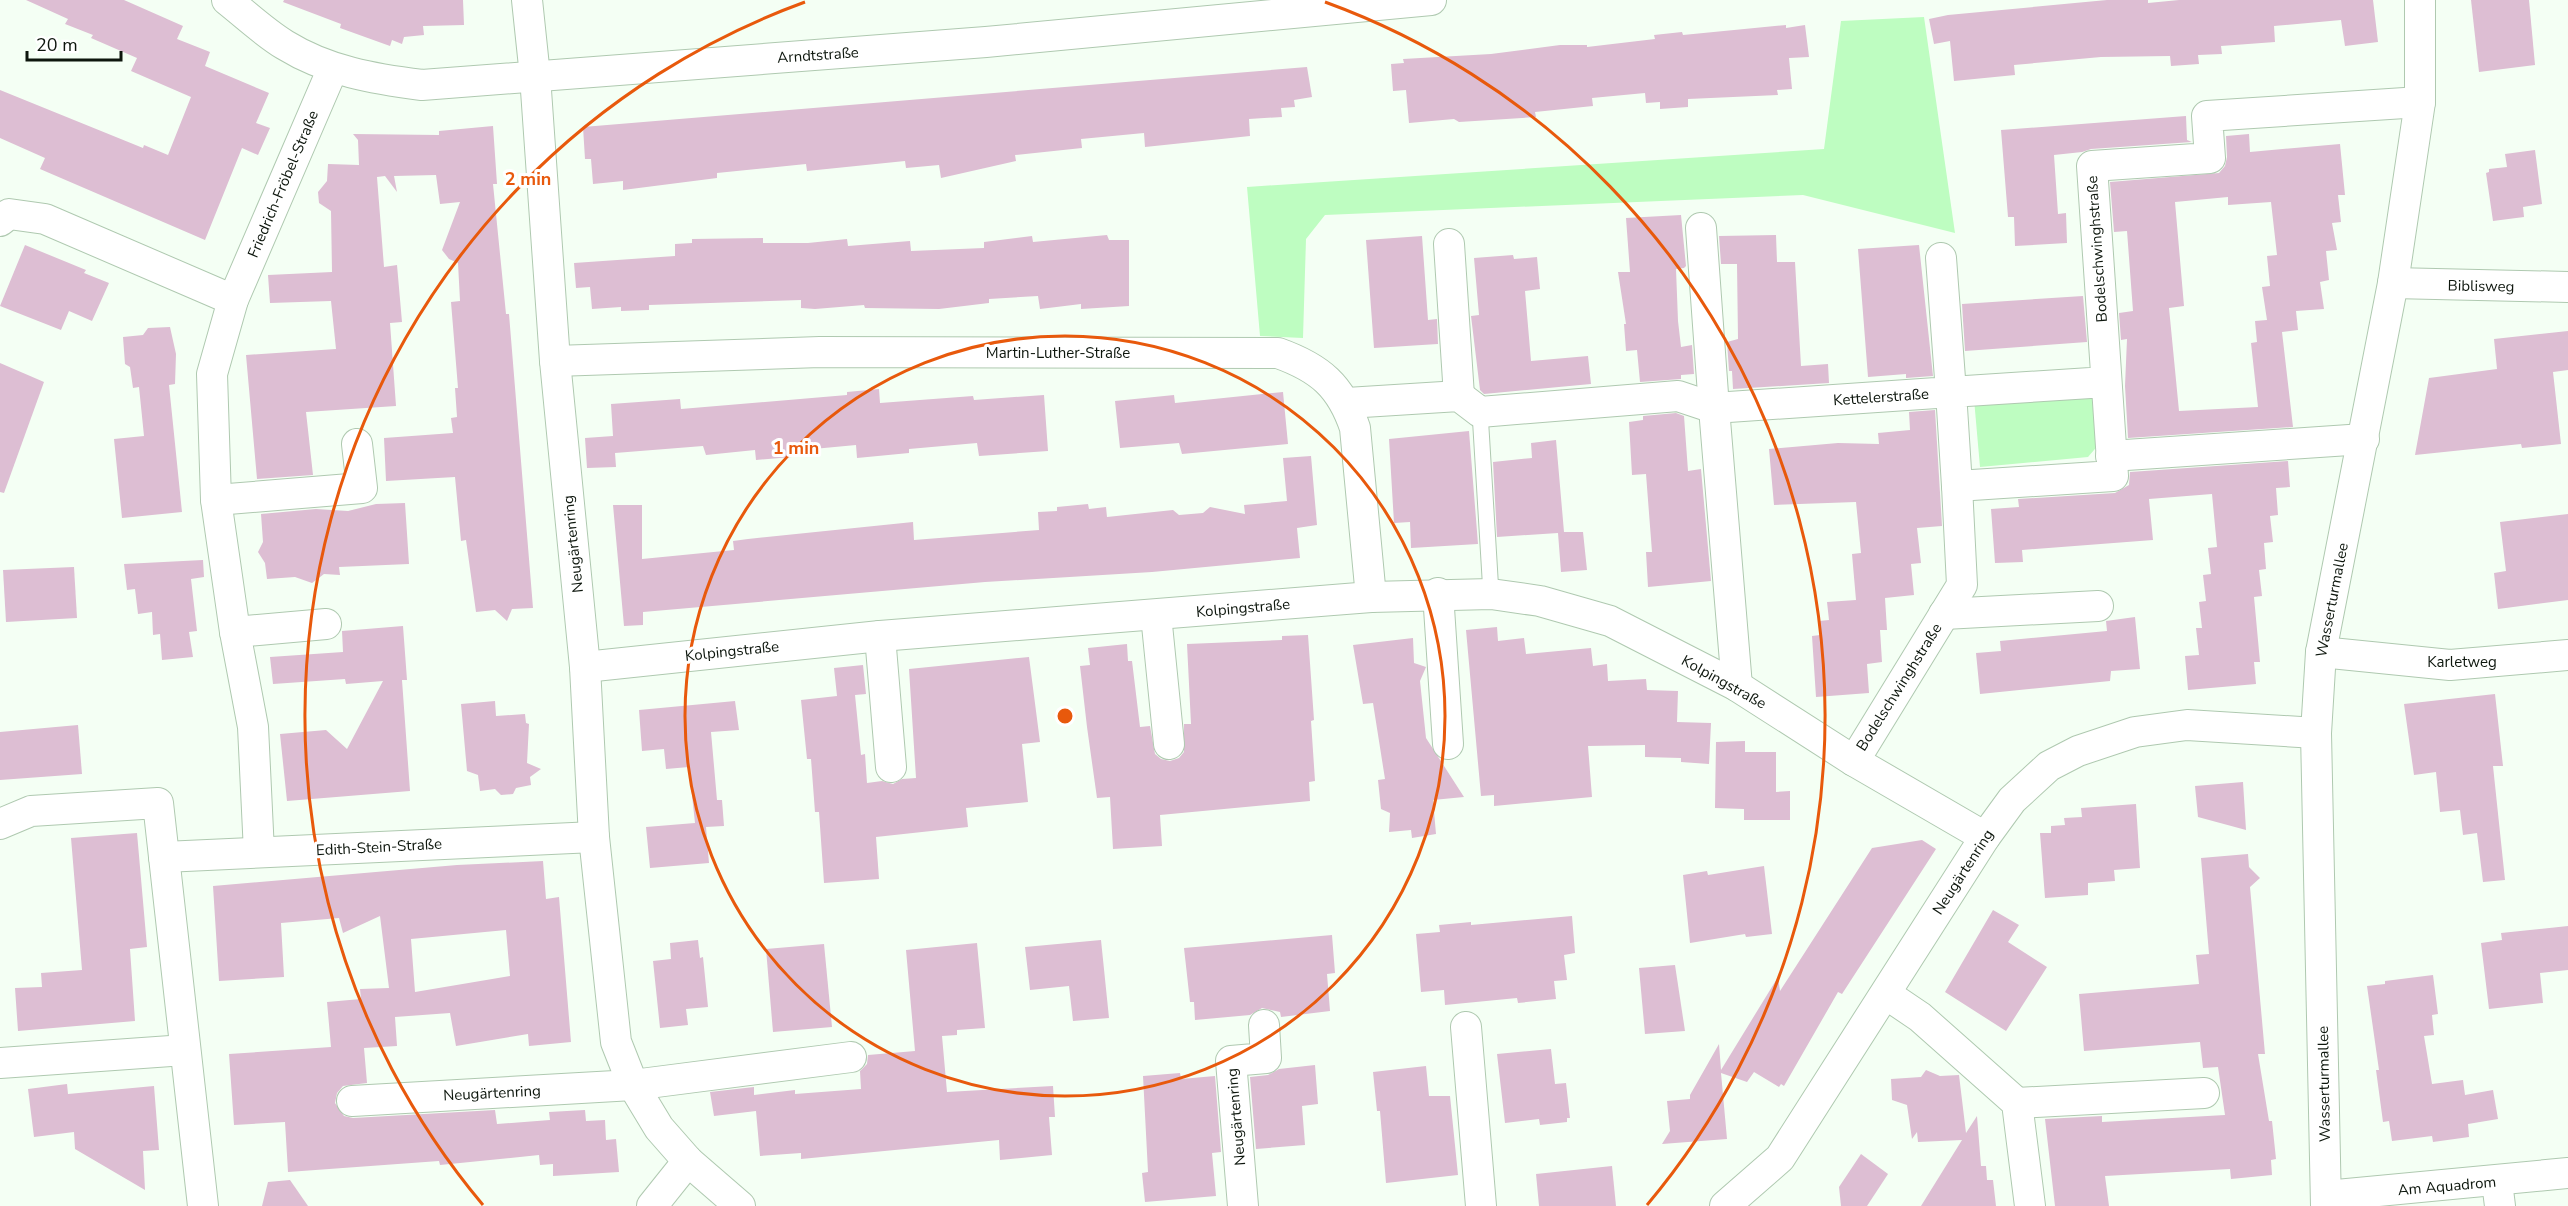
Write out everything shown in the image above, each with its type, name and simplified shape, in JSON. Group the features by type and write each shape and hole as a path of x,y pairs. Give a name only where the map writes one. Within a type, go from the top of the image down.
{"street":[{"name":"Arndtstraße","path":"227,0 285,45 333,68 376,79 422,85 986,42 1263,8 1431,0"},
{"name":"Neugärtenring","path":"527,0 535,76 555,361 585,667 594,837 616,1041 633,1085 659,1128 688,1161 740,1206"},
{"name":"Wasserturmallee","path":"2326,1201 2316,733 2321,652 2393,283 2420,102 2420,0"},
{"name":"Friedrich-Fröbel-Straße","path":"260,852 253,727 235,632 216,501 212,374 233,300 333,68"},
{"name":"Bodelschwinghstraße","path":"1957,486 2113,476 2092,166 2210,158 2206,116 2420,102"},
{"path":"0,221 9,214 45,219 233,300"},
{"path":"1701,228 1737,686"},
{"path":"1449,244 1470,404"},
{"name":"Kettelerstraße","path":"1347,403 1470,404 1678,396 1714,408 1951,392 1941,258"},
{"name":"Biblisweg","path":"2393,283 2568,287"},
{"name":"Martin-Luther-Straße","path":"555,361 820,352 1278,353 1306,364 1322,375 1347,403 1355,428 1371,597"},
{"path":"1951,392 2106,382"},
{"name":"Bodelschwinghstraße","path":"1854,761 1962,585 1951,392"},
{"path":"2112,456 2364,439"},
{"path":"216,501 362,488 357,444"},
{"path":"1438,593 1448,744"},
{"name":"Kolpingstraße","path":"585,667 880,636 1371,597 1438,593 1491,594 1540,601 1610,621 1737,686 1854,761 1985,837"},
{"name":"Bodelschwinghstraße","path":"1944,614 2098,606"},
{"path":"1156,615 1169,744"},
{"path":"235,632 326,624"},
{"path":"880,636 891,767"},
{"name":"Karletweg","path":"2321,652 2450,665 2568,655"},
{"name":"Neugärtenring","path":"1725,1206 1780,1158 1985,837 2012,800 2049,766 2078,750 2135,732 2187,725 2316,733"},
{"path":"0,824 31,811 158,803 203,1206"},
{"name":"Edith-Stein-Straße","path":"164,857 594,837"},
{"path":"1886,994 1920,1017 2017,1103 2030,1206"},
{"name":"Neugärtenring","path":"1243,1206 1231,1061 1266,1058 1264,1025"},
{"path":"1466,1026 1481,1206"},
{"path":"0,1064 185,1050"},
{"name":"Neugärtenring","path":"352,1101 633,1085 851,1057"},
{"path":"2017,1103 2204,1093"},
{"path":"652,1206 688,1161"},
{"name":"Am Aquadrom","path":"2326,1201 2498,1194 2568,1173"}],"lane":[{"path":"1470,404 1491,594"}],"green space":[{"path":"1924,17 1955,233 1803,195 1325,215 1306,239 1303,338 1260,336 1247,187 1824,149 1841,21"},
{"path":"2095,388 2100,443 2088,457 1980,467 1974,399"}],"building":[{"path":"26,0 124,0 183,26 177,39 210,52 205,66 269,93 256,123 270,128 258,155 242,148 205,240 40,169 45,158 0,138 0,90 143,148 144,145 168,155 191,97 131,71 137,58 91,38 93,35 65,24 68,19"},
{"path":"284,0 463,0 464,25 423,26 424,35 404,37 402,44 392,40 390,46 340,28 341,24 283,2"},
{"path":"2107,0 2148,0 2148,3 2179,0 2373,0 2378,42 2345,46 2341,20 2274,26 2275,42 2221,46 2222,54 2198,55 2199,64 2171,66 2170,56 2101,57 2014,65 2015,75 1954,81 1950,41 1934,44 1929,19 1948,15"},
{"path":"2471,0 2529,0 2535,65 2479,72"},
{"path":"1786,25 1786,28 1805,25 1809,57 1789,58 1792,89 1777,90 1778,95 1688,99 1688,107 1660,109 1660,102 1646,103 1645,93 1592,98 1593,106 1535,112 1536,117 1459,122 1454,119 1409,123 1406,90 1393,91 1391,64 1404,63 1403,59 1491,54 1560,45 1587,45 1587,47 1655,39 1654,35 1682,32 1683,35"},
{"path":"1307,67 1312,97 1294,100 1295,107 1281,108 1282,117 1249,119 1250,136 1145,147 1144,133 1081,139 1082,148 1015,155 1016,161 941,178 939,165 906,168 905,161 807,171 806,164 717,173 717,178 623,190 623,181 593,184 591,159 585,159 583,127"},
{"path":"2186,116 2187,140 2192,142 2091,149 2054,155 2058,214 2066,213 2067,243 2015,246 2014,217 2008,217 2001,130"},
{"path":"493,126 497,184 493,184 506,314 509,314 533,608 512,609 507,621 495,610 476,612 466,540 461,541 455,477 386,481 384,438 453,433 451,418 457,417 455,388 458,388 451,302 460,301 458,263 449,259 442,250 460,202 440,204 436,175 394,176 397,192 385,176 377,177 384,267 397,265 402,322 390,323 396,406 306,412 313,475 257,479 246,355 336,349 331,301 270,303 268,275 332,272 331,211 319,203 318,192 327,181 328,164 359,165 358,140 353,134 439,135 439,131"},
{"path":"2249,134 2250,152 2340,144 2345,195 2338,195 2341,222 2332,223 2337,250 2326,251 2329,280 2320,282 2324,309 2296,311 2298,330 2282,332 2293,427 2128,438 2125,386 2127,339 2121,340 2119,313 2133,311 2127,231 2114,232 2110,182 2219,173 2225,166 2227,157 2226,136","holes":["2228,197 2228,205 2271,202 2277,255 2267,256 2270,286 2262,287 2267,320 2255,321 2257,342 2251,343 2258,407 2179,411 2169,308 2184,306 2175,202"]},
{"path":"2535,150 2542,204 2523,207 2524,217 2493,221 2486,173 2489,169 2507,167 2505,154"},
{"path":"1681,215 1686,266 1676,269 1678,321 1681,347 1692,345 1694,374 1681,375 1681,379 1640,382 1637,350 1626,351 1624,324 1626,324 1618,272 1630,272 1626,218"},
{"path":"1107,235 1109,240 1129,240 1129,306 1081,309 1081,304 1040,309 1038,296 989,299 989,303 939,309 865,308 864,305 815,309 801,308 801,300 649,305 649,310 621,311 621,307 592,309 590,287 576,288 574,263 675,256 675,244 692,243 692,239 763,238 763,243 808,243 847,239 848,246 910,241 911,251 984,248 984,242 1032,236 1033,242"},
{"path":"1776,235 1777,262 1795,262 1801,366 1828,364 1829,383 1733,389 1727,342 1738,339 1737,264 1721,264 1719,236"},
{"path":"1422,236 1428,320 1437,319 1438,344 1374,348 1366,240"},
{"path":"25,245 86,270 84,273 109,283 92,321 69,311 61,330 0,306"},
{"path":"1919,245 1933,376 1906,378 1906,374 1868,377 1858,249"},
{"path":"1513,255 1514,259 1537,257 1540,289 1525,291 1531,361 1588,356 1591,384 1484,394 1480,390 1471,316 1479,315 1474,258"},
{"path":"2083,296 2087,342 1965,351 1962,304"},
{"path":"170,327 176,354 175,384 169,385 182,512 122,518 114,439 144,436 139,387 133,388 130,367 125,364 123,337 143,335 148,328"},
{"path":"2568,331 2568,370 2553,372 2561,444 2522,448 2521,444 2415,455 2429,378 2497,369 2494,339"},
{"path":"0,363 44,382 4,493 0,492"},
{"path":"879,389 880,403 973,396 974,400 1044,395 1048,451 979,456 977,443 909,449 909,453 857,458 856,445 792,451 792,457 756,460 755,450 706,455 703,446 615,453 616,467 587,468 585,438 613,436 611,404 680,399 681,409 847,395 847,392"},
{"path":"1283,392 1288,444 1182,454 1179,443 1120,448 1115,401 1174,395 1175,403"},
{"path":"1935,410 1942,526 1917,528 1921,563 1911,564 1914,595 1885,598 1887,630 1880,630 1882,662 1867,664 1869,693 1816,697 1812,636 1820,635 1819,621 1829,620 1827,602 1856,600 1852,554 1861,553 1856,502 1774,505 1769,449 1838,443 1879,444 1878,433 1910,430 1909,412"},
{"path":"1676,413 1684,416 1688,471 1701,469 1711,581 1648,587 1646,552 1652,552 1646,474 1632,475 1629,422 1643,420 1643,416"},
{"path":"1469,431 1478,544 1411,548 1410,522 1394,523 1389,439"},
{"path":"1556,440 1564,532 1583,532 1587,570 1561,572 1558,533 1497,537 1493,462 1532,458 1531,443"},
{"path":"1311,456 1317,525 1297,528 1300,558 1152,572 985,582 643,612 643,625 624,626 613,505 642,505 642,559 734,550 733,541 913,522 914,540 1039,530 1038,512 1057,511 1057,507 1088,504 1089,509 1106,507 1107,517 1173,510 1179,515 1203,513 1210,507 1245,514 1244,505 1287,501 1283,458"},
{"path":"2288,461 2290,487 2276,488 2278,515 2270,516 2273,542 2264,543 2266,569 2259,570 2262,596 2254,597 2260,662 2254,662 2256,684 2188,690 2185,656 2199,655 2196,628 2202,628 2199,602 2206,601 2203,575 2211,574 2208,548 2217,547 2212,494 2149,499 2153,540 2022,550 2023,562 1995,563 1991,509 2019,507 2018,499 2115,493 2129,485 2130,472"},
{"path":"405,503 409,564 339,567 340,575 324,574 312,583 295,577 267,579 265,563 258,552 263,542 261,514 316,509 348,511 376,504"},
{"path":"2568,514 2568,600 2498,609 2494,573 2506,571 2500,522"},
{"path":"203,560 204,577 191,579 197,631 189,632 193,657 162,660 160,634 153,635 152,612 138,614 135,589 127,590 124,564"},
{"path":"74,567 77,618 6,622 3,570"},
{"path":"2135,617 2140,669 2111,671 2110,681 1980,694 1976,653 2001,651 2000,641 2107,631 2106,621"},
{"path":"403,626 407,680 402,680 410,791 287,801 280,734 326,730 347,749 383,681 346,684 345,679 273,684 270,657 343,652 342,631"},
{"path":"1497,627 1498,641 1524,638 1526,654 1591,648 1593,666 1607,664 1608,681 1646,679 1647,690 1678,691 1677,722 1711,723 1709,764 1681,762 1681,758 1645,757 1645,745 1588,746 1592,797 1494,806 1494,795 1481,796 1466,630"},
{"path":"1308,635 1314,720 1311,721 1315,781 1309,782 1310,801 1160,815 1162,846 1113,849 1110,797 1097,798 1087,727 1080,666 1090,665 1088,648 1127,644 1128,661 1132,661 1140,727 1150,726 1155,754 1161,759 1170,761 1179,758 1184,752 1184,724 1191,724 1187,644 1282,640 1282,636"},
{"path":"1413,638 1414,663 1426,667 1420,681 1426,738 1464,797 1433,800 1436,834 1412,838 1411,830 1389,832 1390,813 1381,809 1378,780 1385,779 1373,703 1363,704 1353,645"},
{"path":"1029,657 1040,742 1022,744 1028,802 966,808 968,827 876,837 879,879 824,883 819,812 815,812 811,759 807,759 801,700 837,696 834,668 863,665 866,694 855,695 861,755 865,754 867,783 882,781 893,784 902,779 916,778 909,669"},
{"path":"2495,694 2503,766 2493,766 2505,880 2483,882 2477,833 2463,835 2460,810 2440,812 2436,772 2414,775 2404,704"},
{"path":"495,701 496,716 525,714 526,723 529,724 527,763 541,769 530,777 531,785 516,788 513,794 501,795 495,789 480,791 478,775 467,771 461,704"},
{"path":"735,701 739,730 711,732 717,800 722,800 724,826 706,827 709,863 650,868 646,827 695,823 689,767 666,769 664,749 642,751 639,710"},
{"path":"78,725 82,774 0,780 0,732"},
{"path":"1745,741 1745,752 1776,752 1776,792 1790,791 1790,820 1744,820 1744,809 1715,808 1716,742"},
{"path":"2243,782 2246,830 2198,817 2195,786"},
{"path":"2136,804 2140,868 2114,870 2115,881 2088,883 2088,895 2045,898 2040,833 2051,833 2051,826 2065,825 2064,818 2082,817 2081,808"},
{"path":"137,833 147,947 130,949 135,1021 18,1031 15,988 42,987 41,973 82,970 71,838"},
{"path":"1922,840 1936,849 1842,994 1838,992 1784,1086 1781,1084 1779,1087 1754,1072 1747,1082 1721,1073 1727,1139 1662,1144 1670,1131 1667,1101 1690,1099 1690,1095 1719,1044 1721,1070 1778,977 1780,991 1872,848"},
{"path":"2248,854 2249,867 2260,878 2250,887 2265,1054 2258,1054 2269,1121 2272,1121 2276,1159 2271,1160 2272,1175 2231,1179 2230,1169 2105,1176 2109,1206 2055,1206 2045,1119 2102,1116 2102,1122 2225,1115 2218,1067 2203,1068 2200,1042 2084,1051 2079,994 2199,984 2196,955 2209,954 2201,858"},
{"path":"543,861 546,899 559,897 571,1042 529,1046 528,1034 456,1046 450,1013 395,1017 397,1046 364,1048 367,1083 343,1086 337,1093 335,1103 344,1116 353,1118 495,1110 497,1124 550,1120 549,1112 585,1110 586,1121 605,1120 606,1140 616,1139 619,1172 553,1176 553,1164 540,1165 539,1155 440,1165 439,1161 288,1172 285,1122 234,1125 229,1054 331,1047 327,1002 361,999 360,989 389,988 380,916 343,933 339,918 281,923 284,977 219,981 213,886 457,865","holes":["506,930 510,976 415,992 411,939"]},
{"path":"1764,866 1772,934 1746,937 1745,934 1690,943 1683,875 1707,871 1708,875"},
{"path":"1993,910 2019,925 2008,942 2047,967 2006,1031 1945,992"},
{"path":"1572,916 1575,953 1564,955 1567,980 1554,981 1556,999 1518,1003 1517,998 1445,1005 1444,990 1421,992 1416,934 1440,932 1439,925 1471,922 1471,925"},
{"path":"2568,926 2568,970 2540,973 2543,1003 2489,1009 2481,943 2502,940 2501,933"},
{"path":"1332,935 1335,973 1327,974 1330,1011 1281,1017 1280,1012 1262,1008 1250,1015 1195,1020 1194,1002 1190,1002 1184,948"},
{"path":"698,940 700,958 703,957 708,1007 686,1009 688,1025 660,1028 653,961 671,959 670,943"},
{"path":"1101,940 1109,1018 1073,1021 1069,986 1030,990 1025,947"},
{"path":"977,943 985,1028 957,1030 957,1035 942,1036 947,1092 1053,1086 1055,1117 1049,1117 1052,1155 1000,1160 999,1140 801,1159 801,1153 760,1156 756,1111 714,1116 710,1092 754,1087 754,1095 795,1090 795,1094 861,1089 860,1071 867,1064 868,1055 915,1051 906,950"},
{"path":"824,944 832,1027 773,1032 766,949"},
{"path":"1675,965 1685,1031 1645,1034 1639,968"},
{"path":"2433,975 2438,1014 2432,1015 2434,1035 2424,1036 2432,1084 2463,1080 2465,1095 2493,1090 2498,1119 2468,1124 2469,1137 2433,1142 2432,1136 2392,1141 2389,1121 2383,1122 2376,1070 2379,1070 2367,986 2385,984 2385,981"},
{"path":"1551,1049 1555,1084 1566,1083 1570,1118 1567,1118 1567,1122 1540,1125 1539,1119 1505,1123 1497,1054"},
{"path":"1315,1065 1318,1104 1302,1106 1305,1145 1256,1149 1250,1077 1268,1075 1279,1069"},
{"path":"1426,1066 1429,1096 1450,1096 1458,1175 1386,1183 1380,1111 1377,1111 1373,1072"},
{"path":"1926,1070 1940,1076 1959,1075 1966,1133 1977,1116 1981,1166 1986,1166 1987,1180 1993,1180 1996,1206 1921,1206 1962,1140 1918,1142 1917,1132 1912,1139 1907,1105 1892,1100 1891,1079 1921,1077"},
{"path":"1180,1073 1181,1079 1215,1076 1221,1152 1212,1153 1216,1196 1145,1202 1142,1173 1148,1172 1143,1076"},
{"path":"67,1084 68,1094 154,1086 159,1150 143,1151 145,1190 75,1149 74,1132 34,1137 28,1089"},
{"path":"1861,1154 1888,1174 1867,1206 1841,1206 1839,1187"},
{"path":"1612,1166 1616,1206 1539,1206 1536,1174"},
{"path":"290,1180 308,1206 262,1206 268,1182"}]}
